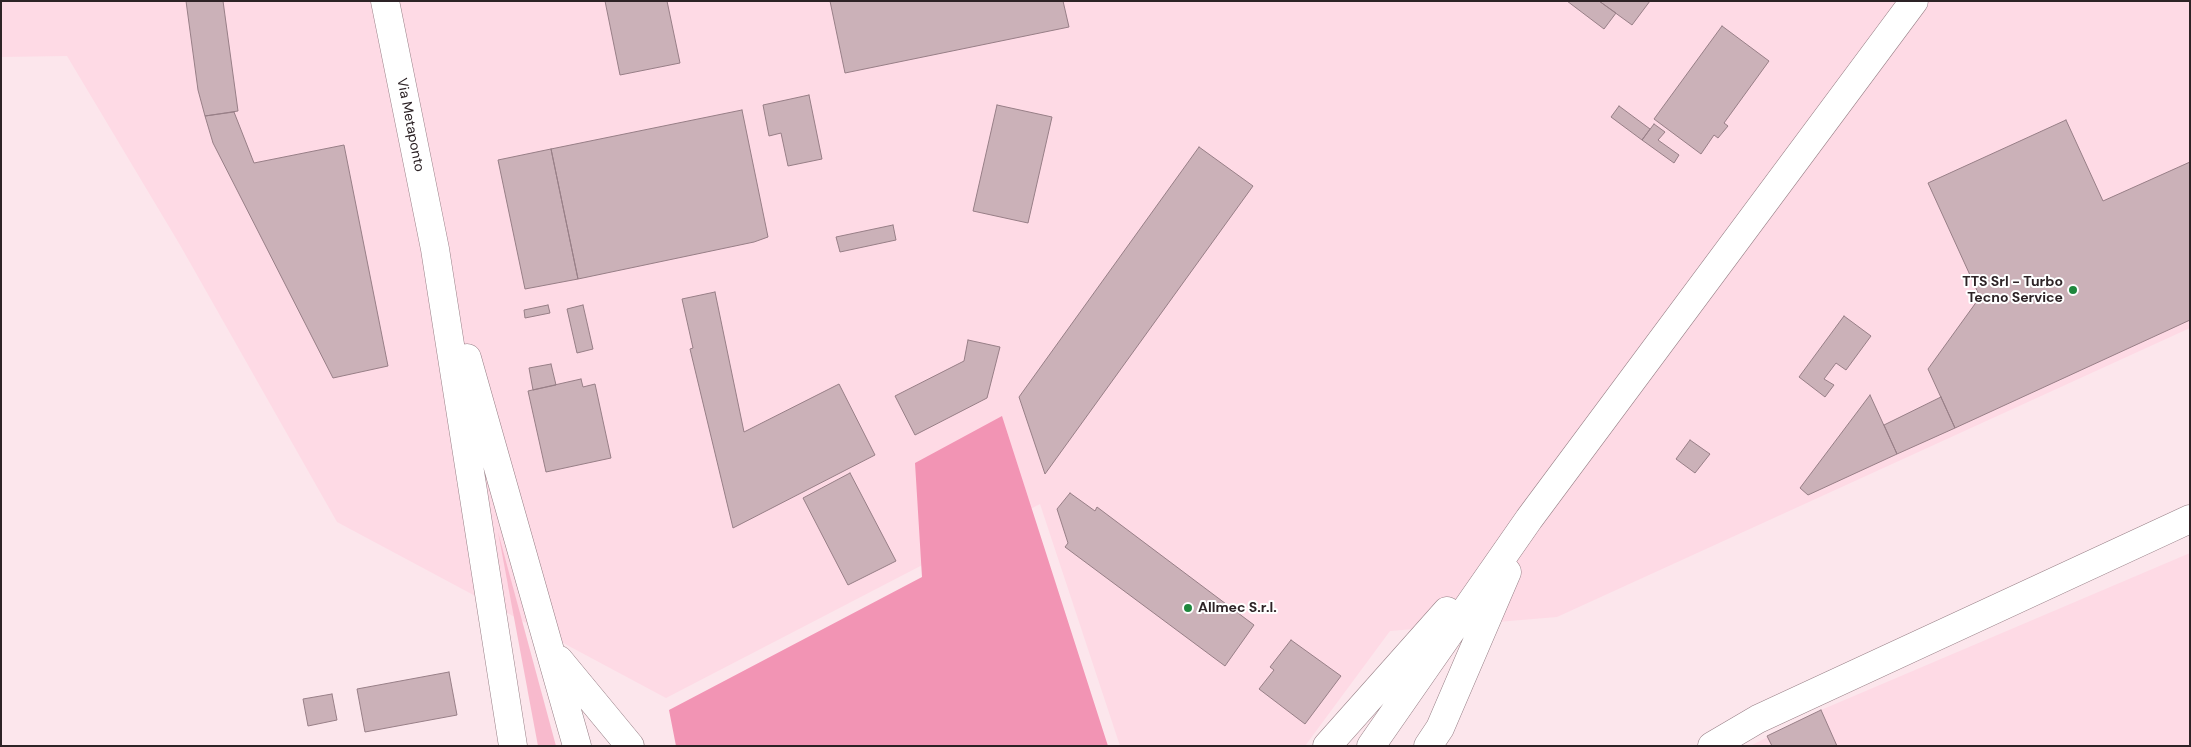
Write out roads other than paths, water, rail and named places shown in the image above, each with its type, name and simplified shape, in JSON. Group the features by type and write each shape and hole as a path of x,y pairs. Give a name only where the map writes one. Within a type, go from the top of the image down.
{"main road":[{"name":"Via Metaponto","path":"386,1 435,250"},
{"path":"1372,746 1529,519 1914,1"},
{"path":"435,250 553,653 578,746"},
{"path":"435,250 513,746"},
{"path":"1327,746 1529,519"},
{"path":"1428,746 1440,728 1529,519"},
{"path":"1712,746 1758,718 2190,519"},
{"path":"553,653 630,746"}],"place":[{"name":"TTS Srl - Turbo Tecno Service","path":"2073,290"},
{"name":"Allmec S.r.l.","path":"1188,608"}]}
